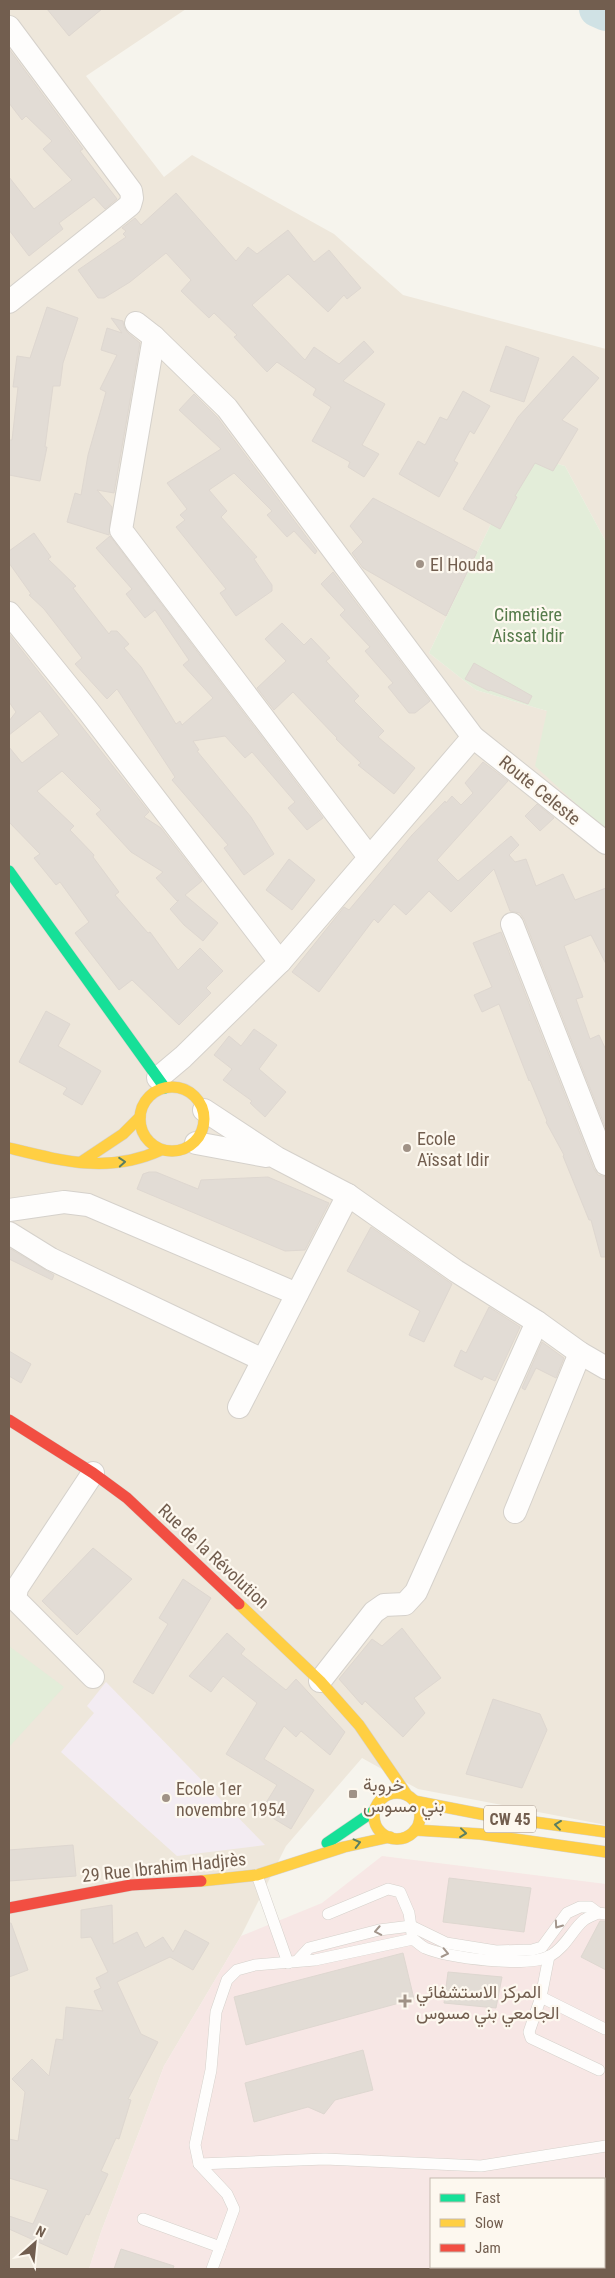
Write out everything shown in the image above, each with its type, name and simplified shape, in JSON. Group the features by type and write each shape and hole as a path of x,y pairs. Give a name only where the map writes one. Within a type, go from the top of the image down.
{"main road":[{"path":"9,871 161,1083 182,1088 192,1093 199,1100 204,1110 204,1127 196,1142 185,1150 173,1152 161,1150 149,1142 142,1130 140,1116 142,1106 161,1083"},
{"path":"81,1162 123,1134 140,1116"},
{"path":"9,1148 81,1162 99,1163 131,1161 161,1150"},
{"name":"Rue de la Révolution","path":"9,1420 93,1473 127,1498 320,1681 359,1725 411,1798"},
{"path":"373,1744 382,1788 374,1811 377,1827 382,1833 390,1837 408,1836 415,1830 419,1815 411,1798 391,1794 382,1788"},
{"name":"CW 45","path":"411,1798 491,1816 606,1832"},
{"name":"29 Rue Ibrahim Hadjrès","path":"294,1864 374,1811"},
{"name":"CW 45","path":"415,1830 480,1834 606,1852"},
{"name":"29 Rue Ibrahim Hadjrès","path":"9,1908 131,1885 257,1875 344,1846 390,1837"}],"street":[{"path":"9,27 131,191 132,198 130,205 9,302"},
{"name":"Route Celeste","path":"369,857 121,530 145,330 227,408 473,737 606,843"},
{"path":"9,613 89,712 280,962"},
{"path":"161,1083 184,1057 280,962 473,737"},
{"path":"512,924 606,1164"},
{"path":"204,1110 277,1158 348,1195 456,1271 537,1322 580,1353 606,1368"},
{"path":"196,1142 277,1158"},
{"path":"239,1407 348,1195"},
{"path":"9,1210 64,1202 88,1205 297,1294"},
{"path":"9,1232 52,1258 263,1360"},
{"path":"320,1681 374,1612 384,1606 405,1604 416,1592 537,1322"},
{"path":"515,1512 580,1353"},
{"path":"93,1473 16,1588 15,1599 93,1677"}],"lane":[{"path":"257,1875 292,1962"},
{"path":"328,1914 388,1889 400,1892 409,1913 413,1939 424,1947 444,1954 496,1961 522,1961 550,1956 568,1941 584,1920 602,1914"},
{"path":"292,1962 309,1948 379,1930 411,1926 446,1943 496,1951 521,1952 542,1947 567,1913 580,1907 590,1908 602,1914"},
{"path":"212,2269 234,2209 227,2194 199,2164 195,2145 211,2070 216,2012 227,1980 237,1970 255,1965 315,1960 413,1939"},
{"path":"550,1956 541,1997 529,2032 531,2038 599,2070"},
{"path":"541,1997 605,2029"},
{"path":"199,2164 326,2158 481,2166 606,2146"},
{"path":"143,2219 220,2247"}],"shaded area":[{"path":"9,9 186,9 86,76 164,177 192,155 334,234 403,295 606,349 606,542 565,466 524,455 429,653 476,690 547,711 606,831 606,1825 418,1789 362,1758 286,1846 241,1936 164,2066 101,2232 89,2269 9,2269"},
{"name":"Ecole 1er novembre 1954","path":"106,1682 265,1845 177,1856 61,1752 94,1713 87,1706"},
{"name":"المركز الاستشفائي الجامعي بني مسوس","path":"382,1856 606,1884 606,2269 89,2269 101,2232 164,2066 241,1936 322,1903"}],"green space":[{"name":"Cimetière Aissat Idir","path":"524,455 565,466 606,542 606,831 535,766 547,711 476,690 429,653"},
{"path":"9,1646 64,1687 9,1747"}],"building":[{"path":"47,9 102,9 69,36"},
{"path":"9,49 83,149 80,151 117,199 105,209 94,197 59,223 63,229 29,256 9,230 9,177 34,209 72,180 43,149 52,141 26,116 22,120 9,103"},
{"path":"176,193 236,261 248,247 257,254 288,230 314,262 329,250 361,288 347,299 344,295 328,312 288,274 252,305 305,360 314,347 339,364 364,341 374,352 343,381 385,404 362,445 379,454 364,477 348,467 350,462 312,441 331,407 313,395 316,389 277,362 267,372 234,337 237,335 214,313 209,318 181,291 191,280 166,253 130,282 104,298 98,298 78,270 126,237 123,234 126,231 122,228 135,218 141,225"},
{"path":"47,307 78,318 63,363 60,386 53,386 45,447 47,447 40,481 9,475 9,440 12,440 18,387 13,387 17,356 30,358"},
{"path":"111,318 123,321 128,333 140,343 114,493 97,490 112,507 109,535 67,522 75,493 81,495 88,455 106,392 100,389 117,355 101,350 107,328 122,333"},
{"path":"506,346 539,358 524,402 490,391"},
{"path":"573,356 599,378 562,420 578,429 553,471 535,463 515,496 517,497 500,529 463,509 518,417"},
{"path":"463,391 490,406 474,434 470,431 454,461 458,463 439,497 399,474 418,441 425,445 440,417 447,420"},
{"path":"194,394 217,417 317,551 315,554 294,531 287,537 267,515 272,511 234,473 209,490 227,511 221,517 257,557 254,559 272,585 272,591 236,616 220,593 226,589 176,527 185,520 180,515 187,509 167,483 221,449 179,410"},
{"name":"El Houda","path":"373,498 477,552 446,616 363,568 352,553 363,542 350,526"},
{"path":"34,533 51,557 48,559 76,586 73,588 109,634 111,631 117,631 129,644 124,648 141,667 176,724 180,721 182,725 213,698 183,665 189,660 155,610 145,618 126,594 132,589 96,548 110,536 323,818 307,830 288,808 295,802 252,752 245,758 225,736 193,741 199,750 197,751 251,817 274,854 244,875 224,848 228,845 172,780 175,777 117,689 107,699 75,664 82,658 44,609 29,595 31,594 9,563 9,551"},
{"path":"333,572 430,701 415,713 409,713 388,687 393,683 365,651 370,647 340,615 345,610 321,584"},
{"path":"282,623 304,645 311,638 330,658 326,661 359,696 354,701 384,731 378,737 415,768 394,794 358,765 361,763 293,692 274,710 257,688 286,661 265,639"},
{"path":"9,634 149,812 144,817 161,828 202,881 185,895 218,923 203,941 184,925 170,909 179,900 177,901 156,878 163,872 131,852 96,814 101,810 62,771 37,791 74,826 70,830 94,855 93,857 119,892 115,895 148,933 150,932 178,970 200,948 223,971 206,988 211,993 179,1025 132,980 119,990 75,933 89,922 60,882 56,885 34,858 40,854 9,822 9,747 22,763 59,735 40,711 9,735 9,721 16,712 9,702"},
{"path":"474,663 532,696 528,704 489,691 465,679"},
{"path":"483,762 508,781 437,860 458,881 511,836 519,845 509,855 515,862 526,859 536,886 563,874 575,900 606,888 606,964 591,935 564,946 583,997 576,999 590,1039 599,1035 606,1050 606,1129 524,919 520,913 510,911 494,869 451,912 429,891 406,915 394,904 378,923 374,919 319,992 292,972 344,907 349,910 412,835 445,801 446,803 452,796 461,805 473,793 465,783"},
{"path":"537,804 554,818 540,831 525,816"},
{"path":"289,859 315,880 292,910 266,890"},
{"path":"501,932 594,1169 598,1175 606,1177 606,1257 601,1257 591,1220 589,1220 564,1155 546,1122 499,1004 482,1012 474,995 492,987 473,943"},
{"path":"46,1011 70,1024 58,1046 101,1071 82,1105 63,1094 67,1088 19,1062"},
{"path":"254,1029 277,1045 259,1069 286,1092 265,1117 250,1103 252,1101 223,1080 232,1069 214,1055 229,1036 241,1046"},
{"path":"156,1172 198,1189 201,1180 268,1177 329,1203 305,1250 285,1251 137,1189 143,1174"},
{"path":"371,1227 452,1284 424,1342 409,1335 420,1311 347,1271"},
{"path":"9,1248 54,1275 52,1280 9,1259"},
{"path":"489,1307 520,1327 495,1381 484,1376 482,1380 454,1366 461,1350 466,1353"},
{"path":"542,1342 564,1358 556,1378 536,1368 525,1390 522,1388"},
{"path":"9,1351 31,1364 21,1383 9,1376"},
{"path":"93,1548 132,1579 77,1635 42,1601"},
{"path":"183,1579 211,1598 153,1694 133,1682 168,1624 159,1618"},
{"path":"402,1628 441,1678 414,1698 425,1713 403,1737 365,1701 362,1705 339,1679 372,1639 382,1646"},
{"path":"227,1633 245,1649 241,1654 286,1690 296,1679 345,1732 330,1755 301,1731 296,1737 284,1726 264,1759 314,1790 291,1829 261,1811 277,1785 226,1754 257,1703 223,1676 211,1692 189,1676"},
{"path":"493,1699 540,1714 547,1730 522,1788 466,1774"},
{"path":"73,1845 76,1876 9,1881 9,1850"},
{"path":"449,1878 531,1888 524,1932 443,1922"},
{"path":"112,1905 113,1944 137,1932 145,1948 163,1937 173,1952 185,1930 209,1943 193,1970 170,1957 117,1982 141,2034 158,2042 128,2099 131,2100 119,2139 116,2138 101,2171 108,2174 89,2215 86,2214 67,2255 9,2229 9,2216 33,2224 48,2190 9,2178 9,2139 18,2141 25,2092 12,2079 32,2059 49,2076 56,2039 63,2040 66,2007 103,2011 94,1991 101,1988 96,1978 108,1972 91,1937 81,1938 81,1910"},
{"path":"600,1921 606,1921 606,1970 581,1957"},
{"path":"9,1923 11,1923 28,1970 9,1977"},
{"path":"403,1953 414,1999 246,2045 234,1997"},
{"path":"448,1972 502,1977 496,2008 444,2003"},
{"path":"363,2050 373,2090 335,2100 324,2114 308,2107 254,2122 245,2083"},
{"path":"121,2249 174,2266 173,2269 114,2269"}],"waterway":[{"path":"597,9 606,13"}],"traffic: fast":[{"path":"9,871 165,1088"},
{"path":"327,1843 374,1811"}],"traffic: slow":[{"path":"166,1087 178,1087 195,1096 202,1107 204,1119 202,1131 195,1142 178,1151 166,1151 154,1146 145,1137 140,1125 140,1113 145,1101 154,1092 166,1087"},
{"path":"81,1162 123,1134 140,1117"},
{"path":"9,1148 67,1161 85,1163 123,1162 161,1150"},
{"path":"239,1604 320,1681 359,1725 407,1795"},
{"path":"397,1793 410,1797 416,1803 420,1816 416,1829 410,1835 397,1839 384,1835 378,1829 374,1816 378,1803 384,1797 397,1793"},
{"path":"414,1801 491,1816 606,1832"},
{"path":"415,1830 480,1834 606,1852"},
{"path":"201,1881 257,1875 344,1847 390,1837"}],"traffic: jam":[{"path":"9,1420 93,1473 127,1498 239,1604"},
{"path":"9,1908 131,1885 201,1881"}],"place":[{"name":"El Houda","path":"420,564"},
{"name":"Ecole Aïssat Idir","path":"407,1148"},
{"name":"خروبة بني مسوس","path":"353,1794"},
{"name":"Ecole 1er novembre 1954","path":"166,1798"},
{"name":"المركز الاستشفائي الجامعي بني مسوس","path":"405,2001"}]}
